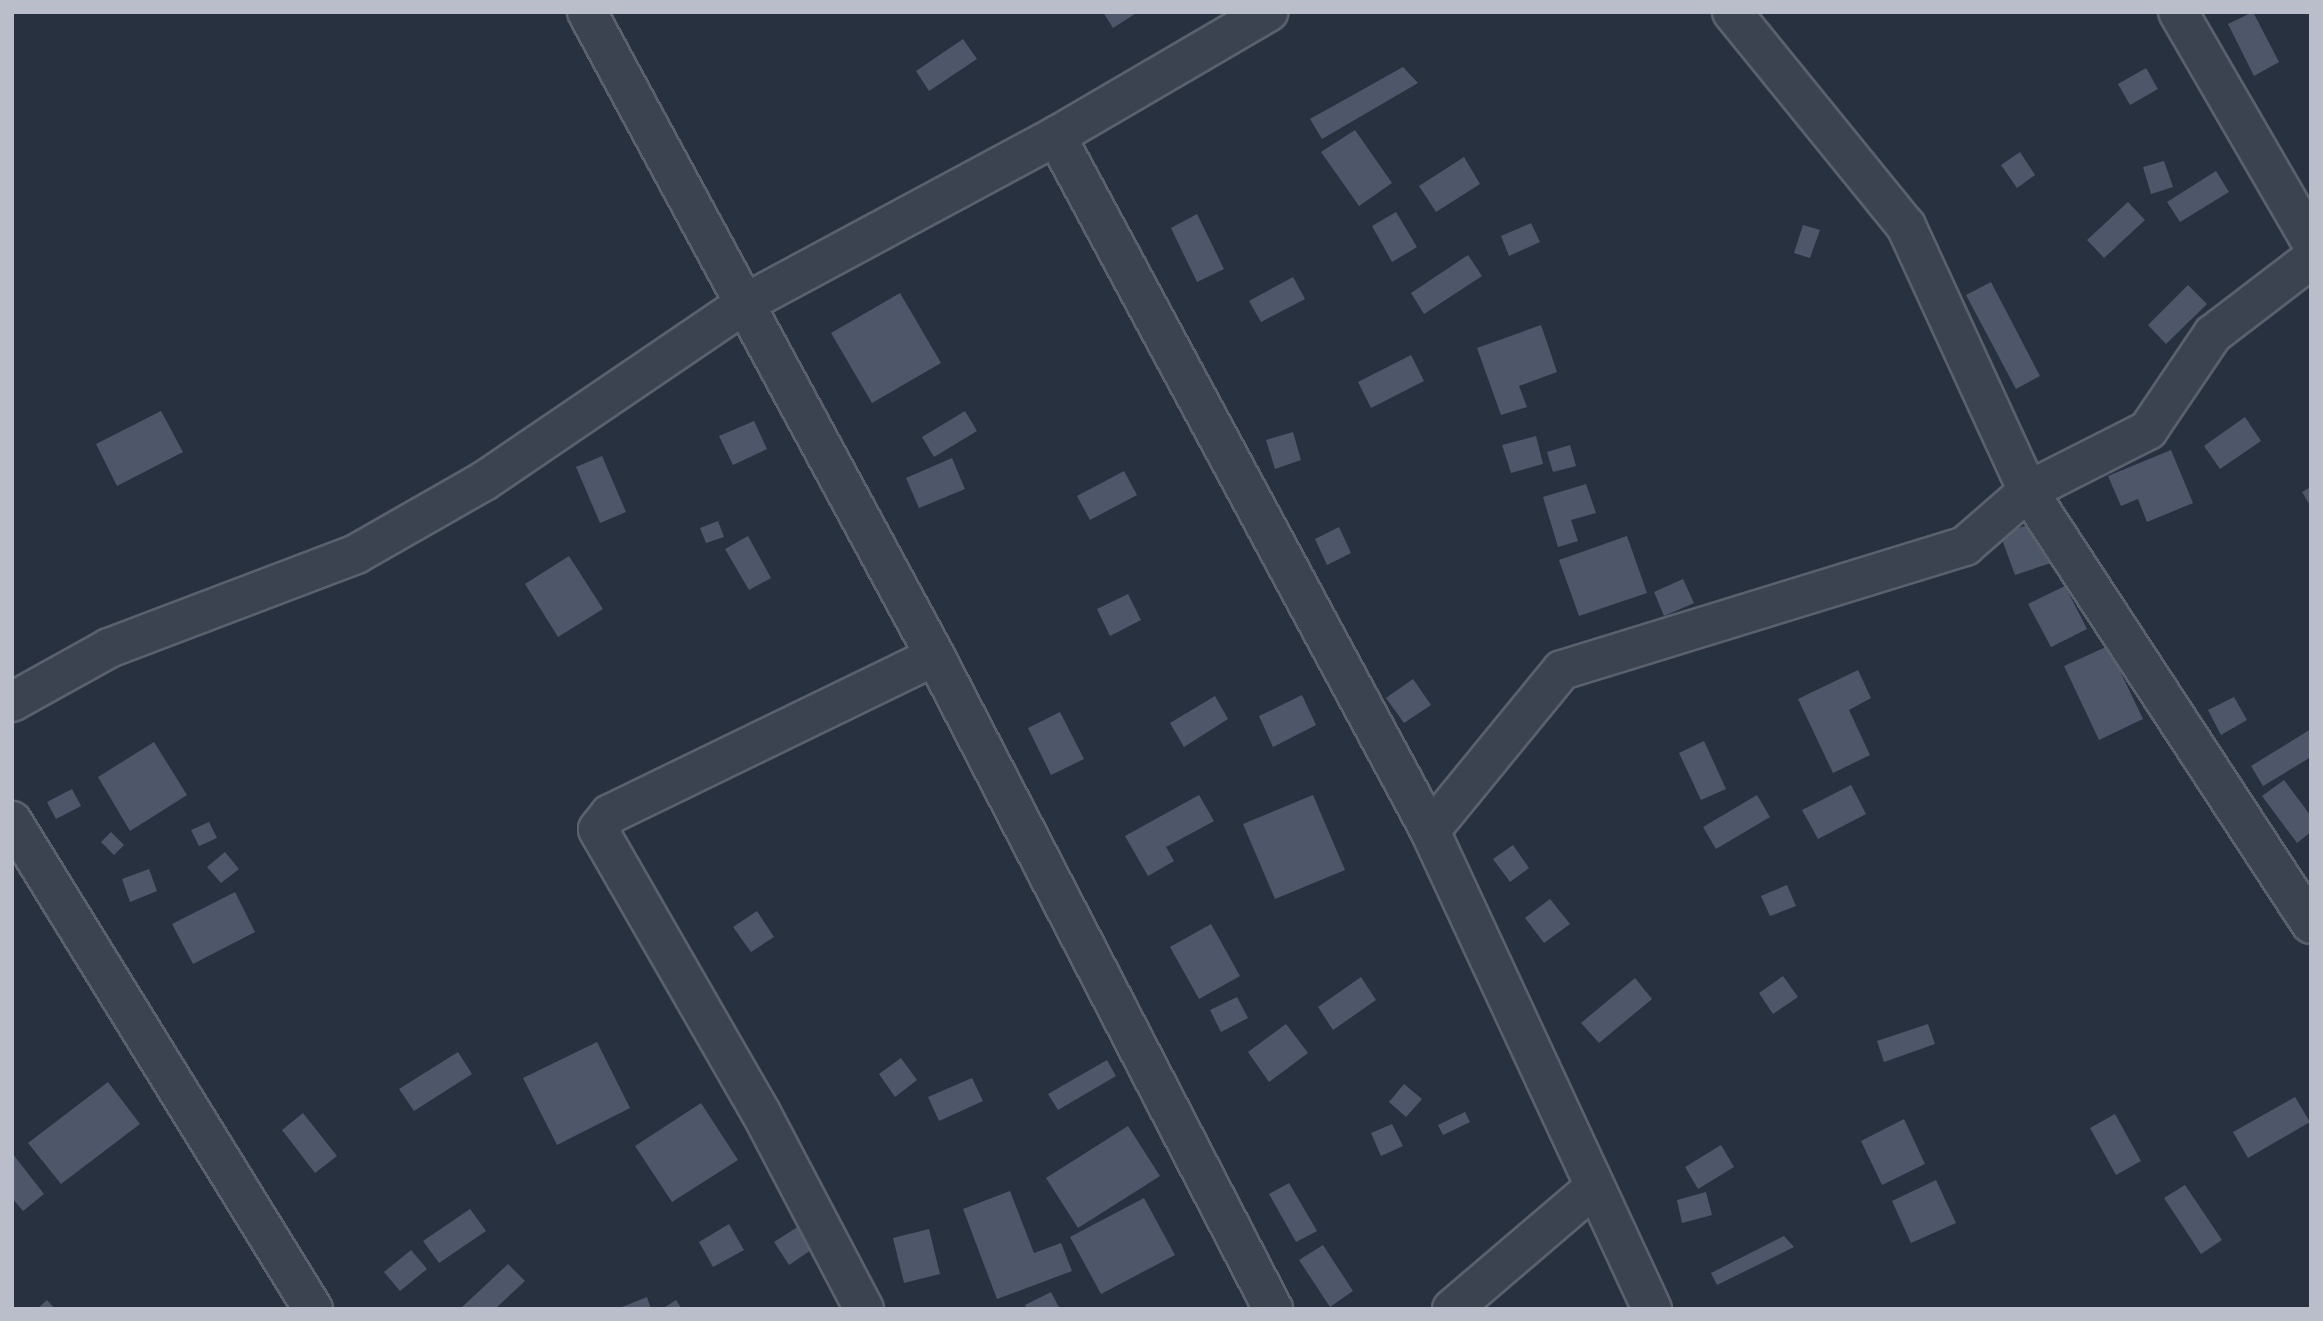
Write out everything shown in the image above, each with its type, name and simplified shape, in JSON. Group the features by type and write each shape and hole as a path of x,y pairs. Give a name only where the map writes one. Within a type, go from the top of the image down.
{"street":[{"path":"587,12 935,656 1273,1309"},
{"path":"12,702 110,648 356,554 484,481 744,304 1056,136 1268,12"},
{"path":"1732,12 1906,226 2028,491 2311,924"},
{"path":"2178,12 2306,218"},
{"path":"1056,136 1430,831 1652,1309"},
{"path":"1430,831 1562,670 1965,546 2028,491 2148,430 2213,334 2311,260"},
{"path":"864,1309 761,1113 598,829 610,814 935,656"},
{"path":"12,821 313,1309"},
{"path":"1452,1309 1594,1187"}],"building":[{"path":"1103,12 1138,12 1113,28"},
{"path":"2253,12 2279,62 2254,76 2228,24"},
{"path":"963,39 977,59 929,91 916,71"},
{"path":"1403,67 1418,83 1322,139 1310,119"},
{"path":"2146,68 2158,89 2130,105 2118,84"},
{"path":"1355,130 1392,183 1359,206 1321,152"},
{"path":"2020,152 2035,175 2017,188 2001,165"},
{"path":"1464,157 1480,184 1436,212 1419,186"},
{"path":"2164,161 2173,187 2151,194 2143,167"},
{"path":"2216,171 2229,192 2180,222 2167,202"},
{"path":"2128,202 2145,220 2104,258 2087,240"},
{"path":"1396,212 1417,247 1392,262 1372,226"},
{"path":"1197,214 1224,269 1197,282 1171,228"},
{"path":"1531,223 1540,242 1509,256 1501,236"},
{"path":"1803,225 1820,230 1810,258 1794,253"},
{"path":"1468,255 1482,276 1424,314 1411,293"},
{"path":"1293,277 1305,299 1261,322 1249,301"},
{"path":"1991,282 2040,376 2016,389 1966,295"},
{"path":"2188,285 2207,304 2166,344 2148,325"},
{"path":"900,293 941,363 872,403 831,333"},
{"path":"1541,325 1557,372 1519,386 1527,407 1501,415 1477,348"},
{"path":"1411,355 1424,381 1371,408 1358,382"},
{"path":"161,411 183,452 117,486 96,444"},
{"path":"965,411 977,431 934,457 922,437"},
{"path":"2245,417 2261,441 2220,469 2204,446"},
{"path":"754,421 767,449 733,465 719,436"},
{"path":"1293,432 1301,460 1275,469 1266,440"},
{"path":"1536,436 1543,464 1511,473 1502,445"},
{"path":"1570,445 1576,466 1553,472 1547,452"},
{"path":"2171,450 2193,503 2147,522 2138,499 2121,506 2108,476"},
{"path":"602,456 626,512 600,523 576,467"},
{"path":"952,458 965,489 919,508 906,478"},
{"path":"1124,471 1137,495 1090,520 1077,496"},
{"path":"1586,484 1596,513 1571,520 1578,541 1558,547 1543,497"},
{"path":"2311,487 2311,507 2302,492"},
{"path":"718,521 724,537 706,543 700,528"},
{"path":"2037,522 2051,563 2015,575 2000,534"},
{"path":"1339,527 1351,553 1327,565 1315,539"},
{"path":"748,536 771,578 749,590 725,549"},
{"path":"1627,536 1647,593 1579,616 1559,560"},
{"path":"569,556 603,609 558,637 525,584"},
{"path":"1683,579 1694,603 1664,616 1654,592"},
{"path":"2065,586 2087,629 2051,647 2028,604"},
{"path":"1128,594 1141,620 1110,636 1097,609"},
{"path":"2108,646 2143,719 2099,740 2064,666"},
{"path":"1858,670 1871,698 1849,710 1870,755 1833,773 1798,699"},
{"path":"1413,679 1431,705 1404,723 1386,698"},
{"path":"1302,695 1316,725 1273,747 1259,716"},
{"path":"1215,696 1228,719 1184,747 1170,723"},
{"path":"2234,697 2247,720 2221,735 2208,710"},
{"path":"1060,712 1084,759 1051,775 1028,728"},
{"path":"2311,729 2311,757 2263,786 2251,766"},
{"path":"1704,741 1726,789 1701,800 1679,753"},
{"path":"154,742 187,795 130,831 98,777"},
{"path":"2284,780 2311,816 2311,832 2297,843 2262,796"},
{"path":"1851,785 1866,814 1818,839 1802,810"},
{"path":"72,789 81,806 56,819 47,802"},
{"path":"1199,795 1214,821 1166,847 1174,861 1148,876 1125,836"},
{"path":"1313,795 1345,870 1275,899 1243,824"},
{"path":"1757,795 1770,817 1716,849 1703,827"},
{"path":"209,822 217,838 199,846 191,830"},
{"path":"111,832 124,845 114,855 101,842"},
{"path":"1513,845 1529,868 1510,882 1493,859"},
{"path":"225,852 239,869 221,883 207,867"},
{"path":"149,869 157,891 130,902 122,879"},
{"path":"1787,885 1796,906 1770,916 1761,896"},
{"path":"235,892 255,932 193,964 172,924"},
{"path":"1550,899 1570,924 1544,943 1525,918"},
{"path":"757,911 774,937 751,952 733,927"},
{"path":"1211,924 1240,976 1199,999 1170,947"},
{"path":"1783,976 1798,997 1773,1014 1759,993"},
{"path":"1361,977 1376,1000 1333,1030 1318,1007"},
{"path":"1635,978 1652,999 1599,1043 1581,1023"},
{"path":"1237,997 1248,1018 1221,1032 1210,1010"},
{"path":"1286,1024 1308,1053 1269,1082 1248,1052"},
{"path":"1928,1024 1935,1044 1884,1062 1877,1041"},
{"path":"597,1042 630,1108 557,1145 523,1078"},
{"path":"458,1052 472,1074 414,1111 399,1089"},
{"path":"901,1058 917,1080 895,1097 879,1074"},
{"path":"1107,1060 1116,1076 1058,1110 1048,1094"},
{"path":"972,1078 983,1101 939,1121 928,1097"},
{"path":"108,1082 140,1124 61,1184 28,1143"},
{"path":"1404,1084 1422,1099 1406,1117 1389,1102"},
{"path":"2295,1097 2310,1122 2248,1158 2233,1132"},
{"path":"701,1103 738,1160 672,1202 635,1146"},
{"path":"1465,1112 1470,1122 1443,1135 1438,1125"},
{"path":"303,1113 337,1156 315,1173 282,1130"},
{"path":"2115,1114 2141,1161 2116,1175 2090,1128"},
{"path":"1904,1119 1925,1164 1882,1185 1861,1141"},
{"path":"1392,1124 1403,1146 1381,1156 1371,1133"},
{"path":"1128,1126 1160,1176 1078,1228 1046,1178"},
{"path":"1721,1145 1734,1167 1698,1189 1685,1167"},
{"path":"12,1153 44,1194 23,1211 12,1198"},
{"path":"1936,1180 1956,1223 1911,1243 1892,1201"},
{"path":"1289,1183 1317,1231 1296,1242 1269,1194"},
{"path":"2185,1185 2222,1240 2201,1254 2164,1198"},
{"path":"1010,1191 1034,1253 1061,1243 1072,1271 997,1299 963,1209"},
{"path":"1706,1192 1712,1215 1682,1223 1677,1200"},
{"path":"1144,1198 1175,1255 1101,1294 1070,1237"},
{"path":"470,1209 486,1231 439,1263 423,1241"},
{"path":"729,1224 744,1250 713,1267 699,1242"},
{"path":"799,1226 814,1248 789,1265 774,1242"},
{"path":"929,1229 940,1274 904,1283 893,1238"},
{"path":"1784,1236 1794,1247 1717,1285 1711,1273"},
{"path":"1323,1245 1353,1291 1330,1307 1299,1260"},
{"path":"411,1250 427,1269 400,1291 384,1272"},
{"path":"508,1264 525,1281 495,1309 460,1309"},
{"path":"1051,1292 1060,1309 1027,1309 1025,1305"},
{"path":"647,1297 651,1309 617,1309"},
{"path":"47,1300 55,1309 37,1309"},
{"path":"676,1300 682,1309 662,1309"}]}
